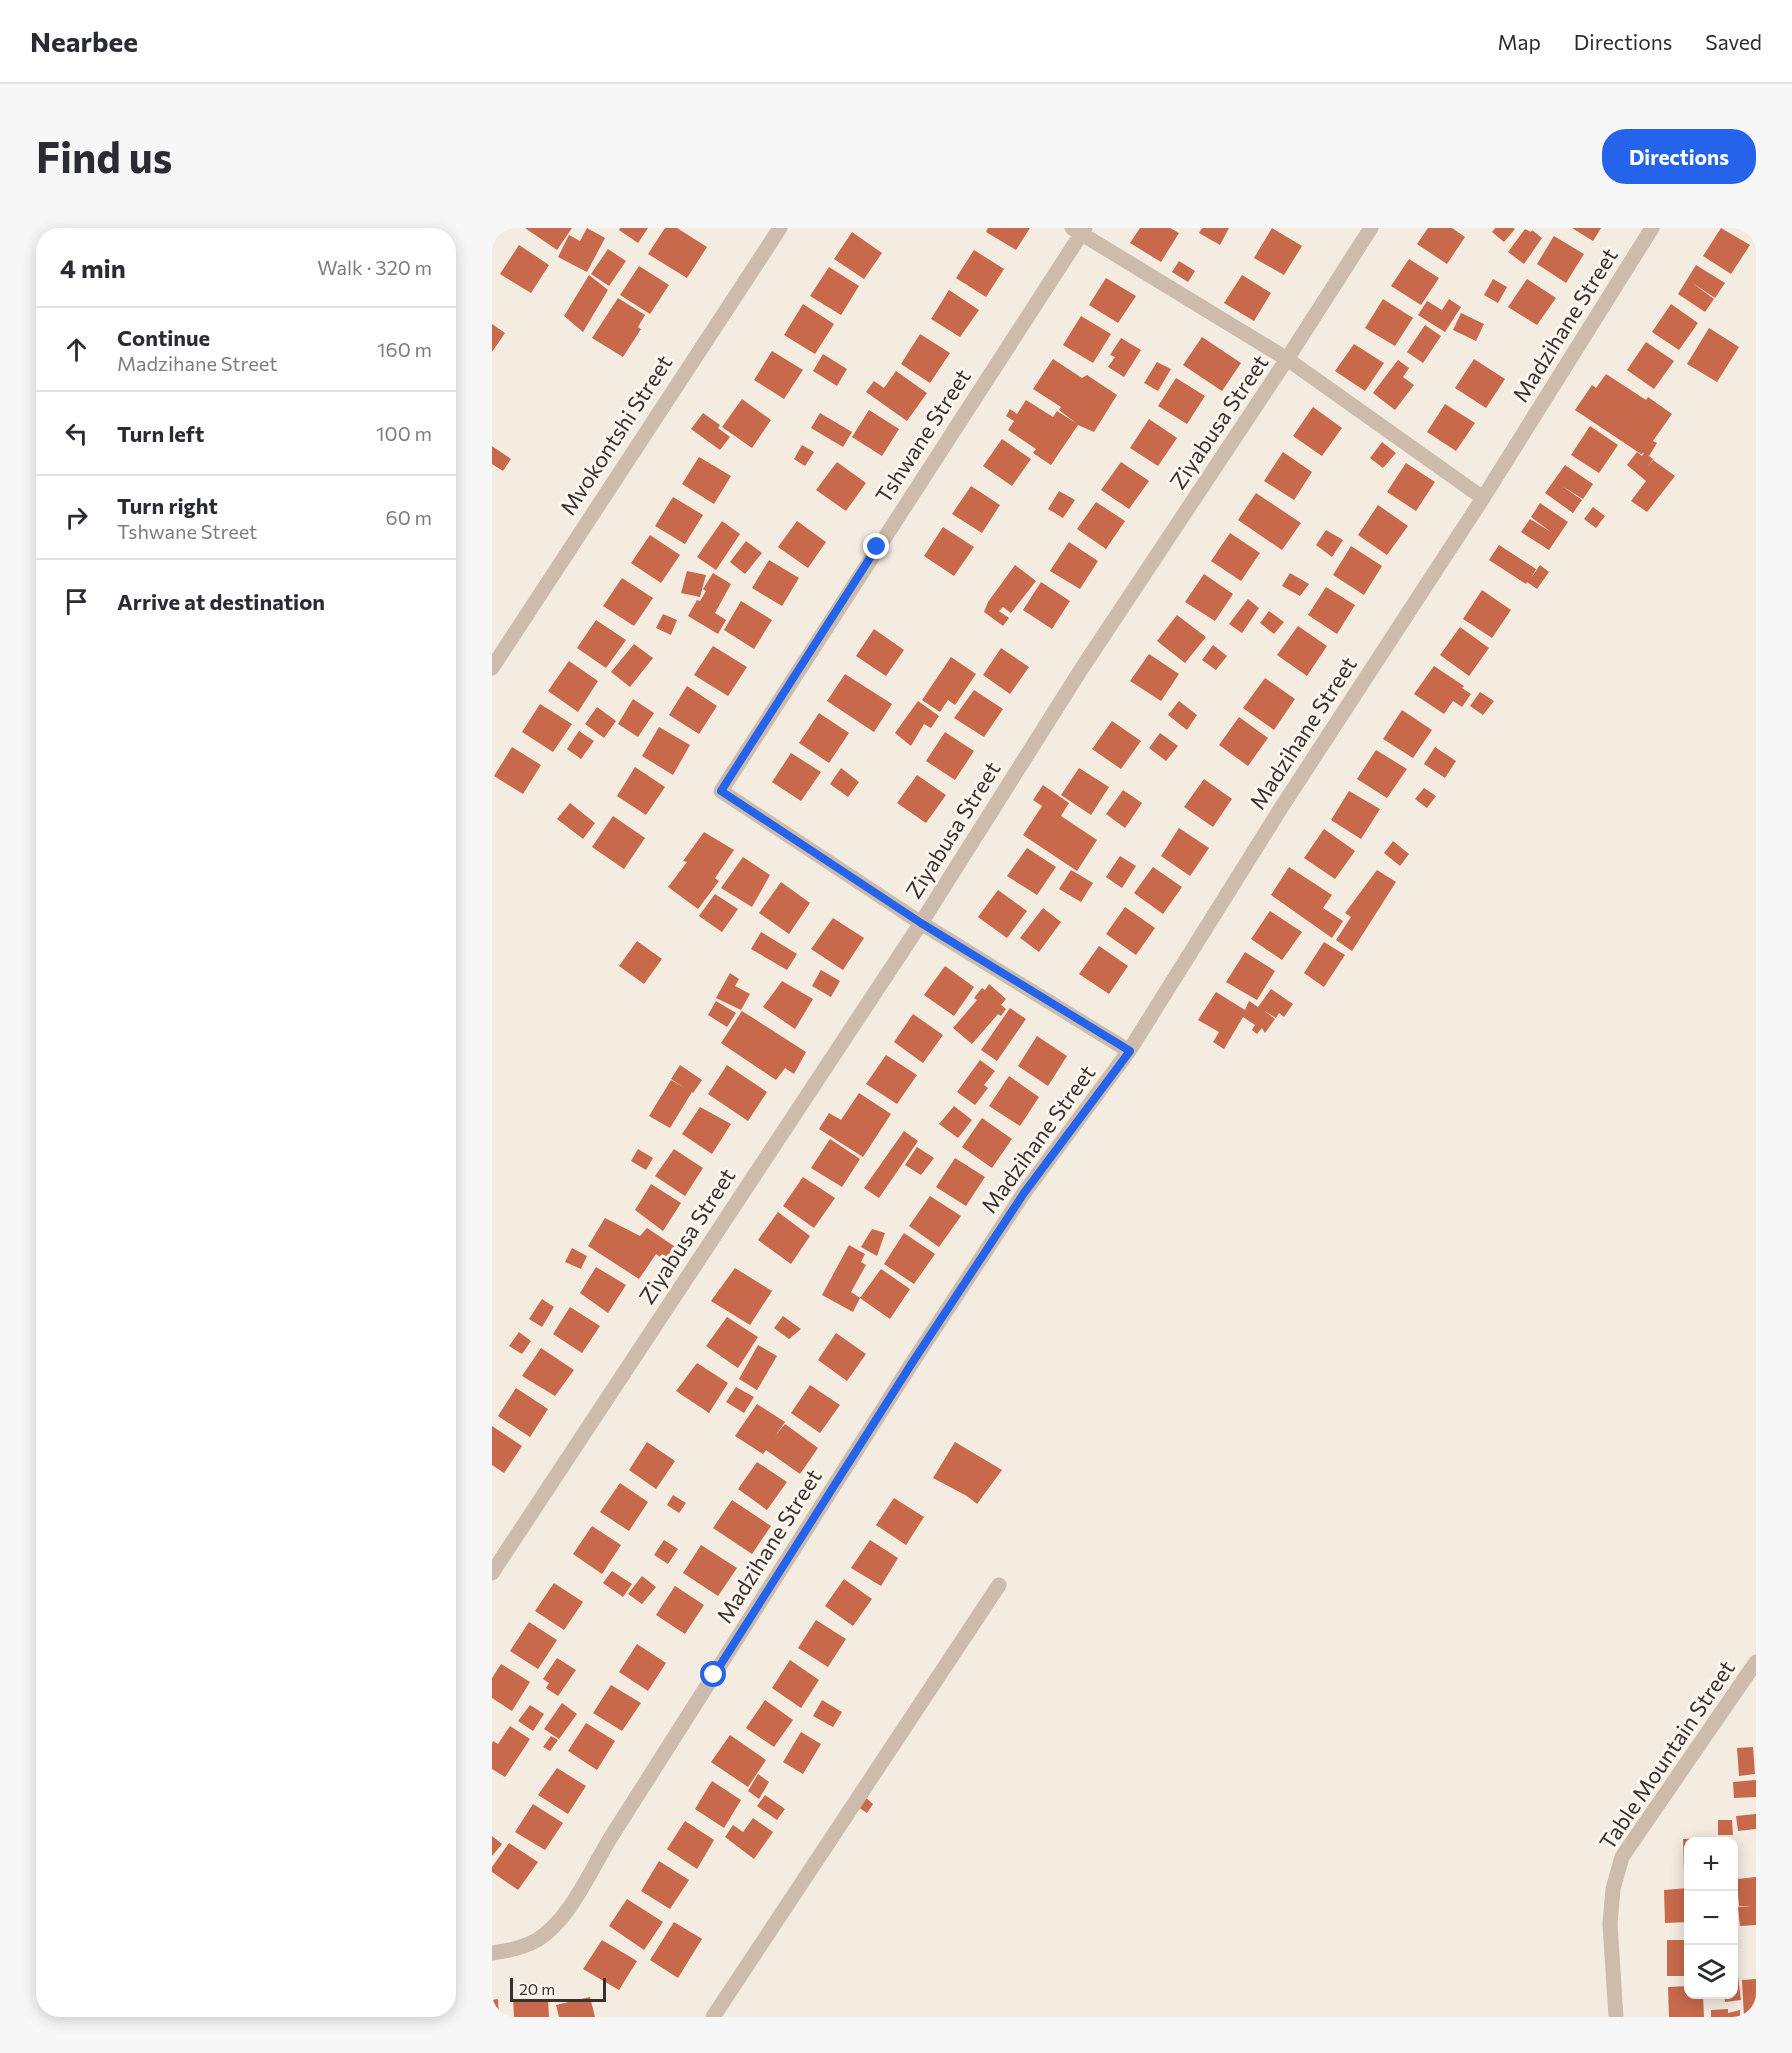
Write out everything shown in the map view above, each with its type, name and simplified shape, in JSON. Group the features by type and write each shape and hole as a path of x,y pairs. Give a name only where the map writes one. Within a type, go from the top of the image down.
{"street":[{"name":"Mvokontshi Street","path":"492,668 780,228"},
{"name":"Ziyabusa Street","path":"492,1573 921,923 1082,668 1371,228"},
{"name":"Madzihane Street","path":"492,1953 513,1950 538,1939 557,1922 575,1900 622,1819 912,1363 1024,1193 1130,1051 1281,808 1483,498 1652,228"},
{"path":"1079,230 1287,359 1483,498"},
{"name":"Tshwane Street","path":"921,923 721,791 1079,230"},
{"path":"921,923 1130,1051"},
{"path":"713,2017 999,1585"},
{"name":"Table Mountain Street","path":"1616,2017 1610,1924 1613,1889 1622,1857 1756,1662"}],"building":[{"path":"525,228 572,228 557,250"},
{"path":"587,228 605,238 587,272 558,257 569,235 580,241"},
{"path":"620,228 648,228 638,243 619,230"},
{"path":"665,228 677,228 707,247 687,278 648,254"},
{"path":"988,228 1030,228 1016,250 986,232"},
{"path":"1140,228 1170,228 1179,233 1161,262 1130,243"},
{"path":"1202,228 1229,228 1220,245 1199,233"},
{"path":"1272,228 1302,246 1284,275 1254,258"},
{"path":"1428,228 1452,228 1465,237 1447,264 1417,244"},
{"path":"1495,228 1515,229 1504,242 1492,232"},
{"path":"1572,228 1601,228 1593,241"},
{"path":"1721,228 1750,245 1731,274 1703,256"},
{"path":"1525,229 1531,232 1532,230 1542,238 1524,264 1508,252"},
{"path":"852,232 882,253 864,279 834,259"},
{"path":"1554,236 1584,254 1566,283 1537,264"},
{"path":"519,245 549,265 531,293 500,274"},
{"path":"608,249 626,261 609,286 591,274"},
{"path":"974,250 1004,269 986,297 956,278"},
{"path":"1409,259 1439,278 1421,305 1391,286"},
{"path":"1179,261 1195,271 1188,282 1172,272"},
{"path":"1696,265 1725,283 1715,298 1691,282 1714,299 1705,312 1678,294"},
{"path":"639,266 669,285 650,314 620,295"},
{"path":"829,267 859,286 841,315 810,296"},
{"path":"589,275 608,290 583,332 564,316"},
{"path":"1242,275 1271,293 1254,321 1224,303"},
{"path":"1106,278 1136,296 1118,323 1089,305"},
{"path":"1493,279 1507,287 1498,303 1484,295"},
{"path":"1527,279 1556,298 1537,325 1508,307"},
{"path":"949,290 979,310 960,337 931,319"},
{"path":"618,298 645,315 638,327 641,329 623,357 592,338"},
{"path":"1383,299 1413,318 1395,346 1365,328"},
{"path":"1449,299 1461,307 1445,332 1418,315 1427,301 1442,310"},
{"path":"803,304 834,324 815,354 784,335"},
{"path":"1671,304 1698,323 1679,350 1652,332"},
{"path":"1461,313 1484,324 1476,341 1453,330"},
{"path":"1081,316 1111,334 1093,363 1063,345"},
{"path":"492,324 505,333 492,352"},
{"path":"1425,325 1441,336 1423,363 1407,352"},
{"path":"1709,328 1739,347 1717,382 1687,364"},
{"path":"920,334 950,353 930,383 901,364"},
{"path":"1202,337 1241,363 1222,391 1183,365"},
{"path":"1121,338 1141,350 1124,377 1108,367 1115,357 1110,355"},
{"path":"1646,342 1674,361 1654,389 1627,370"},
{"path":"1354,344 1384,363 1365,391 1335,371"},
{"path":"772,351 803,370 784,399 754,380"},
{"path":"823,354 847,369 837,386 813,371"},
{"path":"1053,359 1082,378 1087,375 1117,395 1094,432 1078,425 1051,465 1033,453 1036,449 1008,430 1014,421 1006,416 1010,409 1017,414 1026,400 1053,417 1057,411 1076,423 1059,410 1061,407 1033,389"},
{"path":"1474,359 1505,379 1486,408 1455,388"},
{"path":"1398,360 1409,368 1403,377 1414,385 1395,410 1373,393"},
{"path":"1157,362 1171,369 1158,391 1144,383"},
{"path":"896,371 927,393 907,421 866,392 874,381 884,388"},
{"path":"1606,374 1646,400 1648,397 1672,414 1653,441 1657,443 1649,456 1653,459 1647,468 1653,460 1675,476 1647,512 1631,501 1646,481 1627,465 1637,452 1642,456 1644,453 1641,454 1575,410 1592,385 1596,388"},
{"path":"1176,378 1205,396 1187,424 1158,406"},
{"path":"742,399 771,420 752,448 722,427"},
{"path":"1445,404 1475,423 1456,451 1427,432"},
{"path":"1313,407 1342,428 1322,456 1293,436"},
{"path":"869,410 899,429 882,456 852,437"},
{"path":"703,413 720,425 718,428 730,437 720,450 691,429"},
{"path":"820,413 852,432 843,447 811,428"},
{"path":"1149,419 1177,438 1158,466 1130,448"},
{"path":"1590,426 1618,445 1599,473 1571,455"},
{"path":"1002,439 1031,459 1012,486 983,466"},
{"path":"1382,442 1396,453 1383,468 1370,458"},
{"path":"802,445 814,452 805,466 794,459"},
{"path":"492,446 511,459 503,471 492,464"},
{"path":"1283,452 1312,472 1294,500 1264,481"},
{"path":"699,457 731,476 714,504 682,484"},
{"path":"837,462 866,483 846,511 816,490"},
{"path":"1121,462 1149,481 1129,509 1101,490"},
{"path":"1406,463 1435,482 1416,511 1387,492"},
{"path":"1565,465 1593,484 1583,499 1562,486 1582,500 1573,513 1545,493"},
{"path":"971,486 1000,505 982,533 952,514"},
{"path":"1059,491 1075,500 1063,518 1048,509"},
{"path":"1256,493 1301,523 1282,550 1238,520"},
{"path":"673,497 703,515 685,544 655,526"},
{"path":"1096,502 1125,521 1106,549 1077,529"},
{"path":"1540,503 1568,522 1549,550 1521,532 1530,519 1551,532 1531,517"},
{"path":"1378,505 1408,526 1387,555 1358,535"},
{"path":"1593,507 1605,516 1596,528 1584,519"},
{"path":"722,521 740,534 716,570 697,557"},
{"path":"797,521 826,542 808,568 778,547"},
{"path":"943,527 974,547 954,576 924,556"},
{"path":"1326,530 1343,540 1332,557 1316,545"},
{"path":"1230,533 1260,553 1241,581 1211,561"},
{"path":"650,535 680,555 661,583 631,563"},
{"path":"746,541 762,553 745,574 730,562"},
{"path":"1069,542 1098,561 1080,589 1050,571"},
{"path":"1499,545 1536,569 1531,578 1540,565 1549,572 1537,589 1489,560"},
{"path":"1351,546 1382,566 1364,595 1333,575"},
{"path":"769,560 799,578 782,606 752,588"},
{"path":"1015,565 1036,581 1011,613 1003,607 999,611 1009,618 1003,626 984,612 988,602"},
{"path":"687,571 706,575 700,597 681,593"},
{"path":"713,573 731,584 715,613 726,620 718,634 688,616 697,600 700,601 706,591 703,589"},
{"path":"1290,573 1309,584 1300,596 1282,586"},
{"path":"1204,574 1233,594 1215,621 1185,602"},
{"path":"622,578 653,598 634,626 603,606"},
{"path":"1041,582 1070,601 1052,629 1023,610"},
{"path":"1326,587 1355,605 1337,634 1308,615"},
{"path":"1482,590 1511,610 1492,638 1463,619"},
{"path":"1248,599 1259,608 1242,633 1229,624"},
{"path":"741,601 772,620 754,649 724,630"},
{"path":"1269,611 1284,622 1274,634 1260,623"},
{"path":"663,614 677,620 671,635 656,628"},
{"path":"1177,615 1206,637 1185,663 1157,641"},
{"path":"596,620 626,640 606,668 577,648"},
{"path":"1298,626 1327,646 1307,676 1277,655"},
{"path":"1460,627 1489,648 1469,676 1440,655"},
{"path":"874,629 904,650 886,676 856,656"},
{"path":"634,644 653,658 630,687 611,672"},
{"path":"1213,645 1227,656 1216,670 1202,660"},
{"path":"713,646 747,667 728,696 694,675"},
{"path":"1001,648 1029,667 1010,694 983,675"},
{"path":"1149,654 1179,674 1161,701 1130,681"},
{"path":"951,657 976,674 955,705 948,700 940,712 922,700"},
{"path":"569,661 598,681 578,712 548,691"},
{"path":"1434,666 1464,686 1462,688 1471,694 1462,707 1453,701 1444,714 1414,694"},
{"path":"845,674 892,704 874,732 827,701"},
{"path":"1265,678 1295,699 1274,730 1243,708"},
{"path":"687,686 717,706 699,734 669,715"},
{"path":"974,690 1003,709 984,737 954,718"},
{"path":"1480,692 1494,701 1483,715 1470,706"},
{"path":"633,699 654,713 638,737 618,724"},
{"path":"918,701 939,716 931,728 924,724 911,746 895,733"},
{"path":"1179,701 1197,715 1187,730 1168,715"},
{"path":"540,704 572,724 553,752 522,732"},
{"path":"597,707 616,721 604,738 585,724"},
{"path":"1402,710 1432,730 1413,758 1383,739"},
{"path":"819,713 849,733 829,763 799,743"},
{"path":"1239,717 1268,738 1248,766 1219,745"},
{"path":"1112,721 1141,741 1121,769 1092,749"},
{"path":"659,727 690,745 673,775 642,756"},
{"path":"579,731 594,741 581,759 567,749"},
{"path":"945,732 974,751 955,780 926,761"},
{"path":"1160,733 1178,746 1166,761 1149,748"},
{"path":"512,747 541,765 523,794 494,776"},
{"path":"1435,747 1456,761 1445,778 1424,764"},
{"path":"1376,750 1407,769 1387,798 1357,779"},
{"path":"791,753 821,772 801,801 772,782"},
{"path":"635,767 665,787 646,815 617,796"},
{"path":"841,768 859,782 848,797 830,784"},
{"path":"1079,768 1109,787 1091,815 1061,795"},
{"path":"917,775 946,795 926,823 897,803"},
{"path":"1204,779 1232,799 1213,827 1184,807"},
{"path":"1043,785 1069,803 1061,816 1097,840 1077,871 1023,835 1042,806 1033,800"},
{"path":"1424,788 1436,796 1427,808 1415,799"},
{"path":"1123,790 1142,803 1125,828 1106,814"},
{"path":"1349,791 1380,809 1361,839 1331,820"},
{"path":"570,803 595,823 583,839 557,819"},
{"path":"613,816 645,838 624,869 592,847"},
{"path":"1179,828 1209,848 1190,876 1161,856"},
{"path":"1324,829 1355,851 1335,879 1304,858"},
{"path":"704,832 734,850 715,878 719,881 698,909 668,887 687,862 683,861"},
{"path":"1393,841 1409,854 1400,866 1384,853"},
{"path":"1027,848 1056,867 1037,895 1007,876"},
{"path":"1120,856 1136,866 1122,888 1106,877"},
{"path":"743,857 770,875 752,907 721,888"},
{"path":"1153,867 1182,887 1163,914 1134,893"},
{"path":"1289,867 1332,895 1323,908 1343,921 1332,938 1271,895"},
{"path":"1071,870 1093,883 1081,902 1059,889"},
{"path":"1377,870 1396,882 1352,951 1336,940 1351,917 1345,913"},
{"path":"781,882 810,903 789,934 759,913"},
{"path":"998,890 1027,911 1007,938 978,917"},
{"path":"715,894 738,909 722,932 699,916"},
{"path":"1125,907 1155,928 1136,955 1106,934"},
{"path":"1043,908 1061,922 1039,952 1020,938"},
{"path":"1270,911 1302,932 1282,960 1251,939"},
{"path":"833,918 864,938 843,970 811,949"},
{"path":"761,932 797,954 787,970 751,949"},
{"path":"637,941 662,959 644,984 619,966"},
{"path":"1324,942 1345,955 1324,987 1304,973"},
{"path":"1099,946 1128,966 1109,994 1079,974"},
{"path":"1245,952 1275,971 1257,1000 1226,982"},
{"path":"945,966 974,987 954,1016 924,995"},
{"path":"821,970 840,981 831,997 812,986"},
{"path":"730,973 739,979 735,986 750,994 741,1010 716,998"},
{"path":"782,981 813,999 795,1029 763,1007"},
{"path":"989,984 1006,999 1001,1005 1006,1009 1001,1016 998,1014 972,1044 953,1028 977,1000 974,998 982,988 985,990"},
{"path":"1271,989 1293,1004 1284,1017 1279,1013 1276,1018 1263,1010 1275,1019 1265,1033 1262,1028 1257,1034 1252,1030 1255,1025 1243,1017 1224,1049 1213,1042 1219,1032 1198,1020 1216,992 1245,1010 1249,1001 1258,1007"},
{"path":"716,1001 736,1013 727,1027 708,1015"},
{"path":"1010,1008 1026,1019 997,1061 981,1050"},
{"path":"742,1011 806,1052 794,1074 785,1068 776,1080 721,1043"},
{"path":"913,1014 943,1035 923,1063 894,1042"},
{"path":"1037,1036 1067,1056 1048,1086 1018,1066"},
{"path":"886,1055 917,1075 897,1104 866,1084"},
{"path":"980,1060 995,1071 984,1085 988,1088 975,1105 957,1092"},
{"path":"680,1065 702,1080 670,1128 649,1116 671,1080 685,1088 671,1079"},
{"path":"727,1065 767,1092 748,1121 708,1094"},
{"path":"1009,1076 1039,1097 1020,1126 989,1106"},
{"path":"859,1093 891,1114 863,1157 819,1129 829,1113 841,1120"},
{"path":"954,1106 972,1120 958,1138 939,1124"},
{"path":"700,1107 731,1124 712,1154 682,1134"},
{"path":"982,1118 1012,1139 992,1168 962,1147"},
{"path":"904,1131 918,1141 879,1198 864,1188"},
{"path":"830,1139 860,1159 842,1187 811,1168"},
{"path":"917,1147 934,1158 921,1175 905,1165"},
{"path":"638,1149 653,1158 646,1170 631,1161"},
{"path":"674,1149 703,1168 685,1196 655,1176"},
{"path":"955,1158 985,1177 966,1206 936,1187"},
{"path":"803,1177 835,1198 814,1228 783,1206"},
{"path":"651,1184 681,1203 663,1231 635,1210"},
{"path":"930,1196 961,1216 939,1247 909,1226"},
{"path":"778,1212 810,1236 791,1264 758,1240"},
{"path":"605,1218 640,1236 647,1228 680,1250 671,1265 656,1254 639,1279 588,1246"},
{"path":"872,1229 885,1233 877,1256 861,1247"},
{"path":"904,1233 935,1254 914,1284 884,1264"},
{"path":"849,1245 865,1254 861,1262 866,1265 851,1292 860,1298 853,1312 822,1295"},
{"path":"572,1248 587,1256 581,1269 565,1262"},
{"path":"596,1267 626,1285 608,1313 580,1293"},
{"path":"735,1268 772,1291 750,1325 711,1301"},
{"path":"881,1269 910,1289 890,1319 860,1298"},
{"path":"542,1299 554,1307 542,1327 529,1319"},
{"path":"570,1307 600,1326 582,1353 553,1334"},
{"path":"783,1316 801,1329 789,1339 774,1328"},
{"path":"727,1317 758,1337 738,1368 706,1346"},
{"path":"519,1332 531,1341 522,1354 509,1346"},
{"path":"836,1333 866,1354 847,1381 818,1360"},
{"path":"758,1345 777,1356 757,1390 739,1379"},
{"path":"541,1348 574,1370 555,1396 522,1376"},
{"path":"697,1363 728,1383 709,1413 676,1391"},
{"path":"810,1385 840,1405 820,1433 791,1413"},
{"path":"736,1387 754,1397 744,1413 726,1402"},
{"path":"516,1388 548,1409 530,1437 498,1416"},
{"path":"757,1404 785,1422 775,1436 785,1424 818,1448 800,1474 766,1450 763,1454 735,1436"},
{"path":"492,1426 522,1446 504,1473 492,1465"},
{"path":"647,1442 675,1461 656,1489 629,1470"},
{"path":"955,1442 1002,1470 977,1504 967,1496 933,1478"},
{"path":"757,1462 787,1482 767,1510 738,1489"},
{"path":"620,1483 648,1502 629,1531 600,1512"},
{"path":"673,1495 686,1503 679,1513 667,1505"},
{"path":"894,1498 924,1517 906,1545 876,1525"},
{"path":"732,1500 771,1526 752,1554 713,1528"},
{"path":"592,1526 621,1545 602,1574 573,1554"},
{"path":"664,1540 678,1549 668,1564 654,1555"},
{"path":"870,1540 898,1558 881,1586 851,1568"},
{"path":"701,1545 737,1568 718,1596 683,1573"},
{"path":"612,1571 632,1584 623,1597 603,1583"},
{"path":"642,1576 656,1587 642,1604 628,1594"},
{"path":"844,1579 872,1599 853,1626 825,1606"},
{"path":"554,1583 583,1602 564,1630 535,1611"},
{"path":"675,1586 704,1605 685,1634 656,1615"},
{"path":"816,1620 846,1639 828,1667 798,1648"},
{"path":"529,1622 557,1640 538,1669 510,1651"},
{"path":"637,1644 666,1663 648,1691 619,1672"},
{"path":"557,1658 576,1670 558,1696 546,1688 549,1683 543,1679"},
{"path":"790,1660 819,1680 801,1708 772,1688"},
{"path":"501,1664 530,1682 512,1711 492,1698 492,1678"},
{"path":"611,1685 641,1703 622,1731 593,1713"},
{"path":"765,1700 793,1720 774,1747 746,1728"},
{"path":"822,1700 842,1712 833,1727 813,1716"},
{"path":"562,1703 577,1714 559,1739 544,1729"},
{"path":"530,1705 544,1714 533,1731 518,1721"},
{"path":"586,1723 615,1741 597,1770 568,1751"},
{"path":"510,1726 530,1739 505,1777 492,1769 492,1744 493,1741 498,1744"},
{"path":"801,1732 821,1744 803,1774 783,1762"},
{"path":"730,1735 766,1760 748,1787 711,1762"},
{"path":"551,1736 558,1740 550,1751 543,1747"},
{"path":"1753,1747 1755,1774 1739,1776 1737,1748"},
{"path":"557,1768 586,1786 568,1814 538,1795"},
{"path":"758,1774 769,1782 759,1799 748,1791"},
{"path":"1756,1780 1756,1797 1734,1798 1733,1782"},
{"path":"712,1781 741,1800 724,1828 695,1809"},
{"path":"765,1795 785,1809 777,1820 757,1806"},
{"path":"865,1797 873,1804 867,1813 858,1807"},
{"path":"533,1804 563,1823 545,1850 515,1832"},
{"path":"1756,1814 1756,1829 1738,1831 1736,1816"},
{"path":"753,1818 773,1832 754,1859 725,1837 733,1825 743,1832"},
{"path":"1718,1820 1732,1820 1733,1835 1718,1835"},
{"path":"685,1821 714,1840 697,1869 667,1849"},
{"path":"492,1836 502,1844 492,1856"},
{"path":"509,1843 538,1862 518,1890 492,1872 492,1867"},
{"path":"659,1861 689,1880 670,1909 641,1891"},
{"path":"1756,1877 1756,1925 1740,1926 1738,1907 1752,1906 1739,1906 1738,1879"},
{"path":"1684,1888 1684,1922 1665,1923 1664,1890"},
{"path":"627,1899 663,1922 644,1950 609,1926"},
{"path":"674,1922 702,1939 678,1978 650,1960"},
{"path":"602,1940 637,1961 619,1990 583,1969"},
{"path":"1667,1940 1684,1940 1684,1976 1667,1976"},
{"path":"1738,1976 1741,2000 1725,2002 1725,1999 1738,1999"},
{"path":"1756,1979 1756,2017 1744,2017 1742,1980"},
{"path":"1684,1986 1684,1999 1703,1999 1704,2017 1669,2017 1668,1987"},
{"path":"590,1997 595,2017 559,2017 556,2005"},
{"path":"498,1999 499,2017 492,2017 492,2000"},
{"path":"513,1999 548,1999 549,2017 514,2017"},
{"path":"1728,2009 1728,2013 1740,2010 1740,2017 1711,2017 1711,2010"}],"route":[{"path":"714,1675 912,1363 1024,1193 1130,1051 921,923 721,791 877,547"}]}
